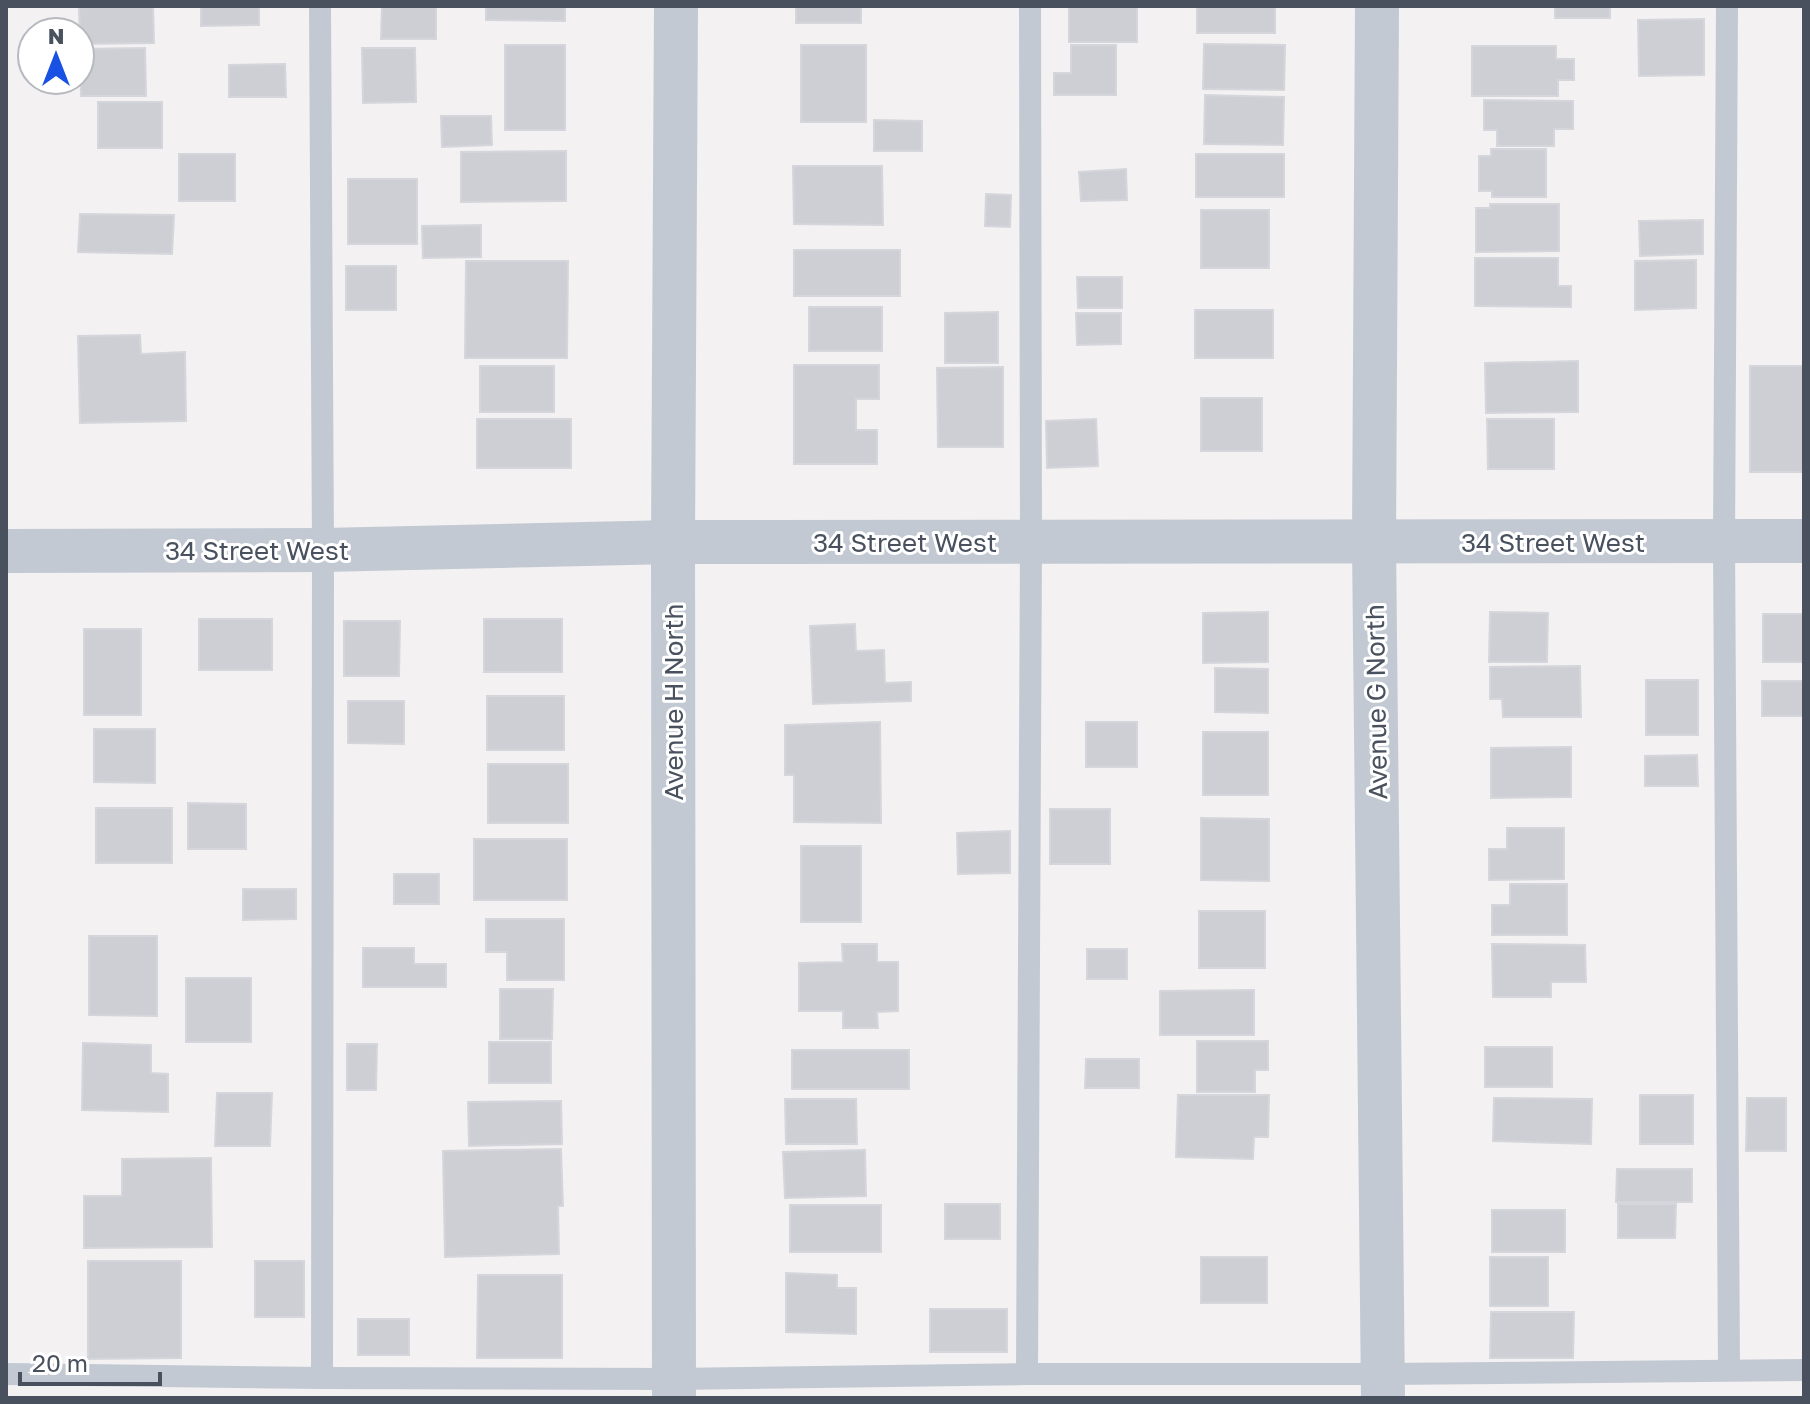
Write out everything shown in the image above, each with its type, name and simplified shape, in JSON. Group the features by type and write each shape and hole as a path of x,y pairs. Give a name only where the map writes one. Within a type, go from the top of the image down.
{"street":[{"name":"Avenue H North","path":"674,1388 676,6"},
{"name":"Avenue G North","path":"1377,6 1374,542 1383,1386"},
{"name":"34 Street West","path":"6,551 323,550 673,542 1804,541"}],"lane":[{"path":"320,6 322,1378"},
{"path":"1027,1374 1030,6"},
{"path":"1727,6 1724,542 1729,1370"},
{"path":"6,1374 322,1378 674,1388 1027,1374 1383,1386 1729,1370 1804,1370"}],"building":[{"path":"79,6 153,6 154,43 96,44 96,16 79,16"},
{"path":"201,6 259,6 259,25 201,26"},
{"path":"382,6 436,6 436,39 381,39"},
{"path":"486,6 565,6 565,21 486,20"},
{"path":"796,6 861,6 861,23 796,23"},
{"path":"1069,6 1137,6 1137,42 1069,42"},
{"path":"1197,6 1275,6 1275,33 1197,33"},
{"path":"1555,6 1610,6 1610,18 1555,18"},
{"path":"1704,19 1704,75 1639,76 1638,20"},
{"path":"1204,44 1285,45 1284,90 1203,89"},
{"path":"505,45 565,45 565,130 505,130"},
{"path":"801,45 866,45 866,122 801,122"},
{"path":"1071,45 1116,45 1116,95 1054,95 1054,73 1071,73"},
{"path":"1472,46 1556,46 1556,59 1574,59 1574,80 1558,80 1558,96 1472,96"},
{"path":"145,48 146,96 96,96 96,49"},
{"path":"362,48 415,48 416,102 363,103"},
{"path":"285,64 286,97 229,97 229,65"},
{"path":"1205,95 1284,97 1283,145 1204,144"},
{"path":"1484,100 1573,101 1573,129 1554,129 1554,146 1497,146 1497,130 1484,130"},
{"path":"98,102 162,102 162,148 98,148"},
{"path":"441,116 491,116 492,145 442,147"},
{"path":"874,120 922,121 922,151 874,151"},
{"path":"1491,149 1546,149 1546,197 1492,197 1492,191 1479,191 1479,156 1491,156"},
{"path":"566,151 566,201 461,202 461,152"},
{"path":"179,154 235,154 235,201 179,201"},
{"path":"1196,154 1284,154 1284,197 1196,197"},
{"path":"793,166 882,166 883,225 794,224"},
{"path":"1126,169 1127,200 1081,201 1079,172"},
{"path":"348,179 417,179 417,244 348,244"},
{"path":"986,194 1011,195 1010,227 985,226"},
{"path":"1490,204 1559,204 1559,251 1476,252 1476,208 1490,208"},
{"path":"1201,210 1269,210 1269,268 1201,268"},
{"path":"80,214 174,215 172,254 78,252"},
{"path":"1703,220 1703,254 1640,256 1639,221"},
{"path":"481,225 481,257 423,258 422,226"},
{"path":"794,250 900,250 900,296 794,296"},
{"path":"1475,258 1558,258 1558,286 1571,286 1571,307 1475,306"},
{"path":"1696,260 1696,308 1635,310 1635,261"},
{"path":"466,261 568,261 567,358 465,358"},
{"path":"346,266 396,266 396,310 346,310"},
{"path":"1077,277 1122,277 1122,308 1078,308"},
{"path":"809,307 882,307 882,351 809,351"},
{"path":"1195,310 1273,310 1273,358 1195,358"},
{"path":"998,312 998,363 945,363 945,313"},
{"path":"1076,313 1121,313 1121,344 1077,345"},
{"path":"140,335 141,354 185,352 186,421 80,423 78,336"},
{"path":"1578,361 1578,412 1486,413 1485,363"},
{"path":"794,365 879,365 879,399 856,399 856,430 877,430 877,464 794,464"},
{"path":"480,366 554,366 554,412 480,412"},
{"path":"1750,366 1804,366 1804,472 1750,472"},
{"path":"1003,367 1003,447 938,447 937,368"},
{"path":"1201,398 1262,398 1262,451 1201,451"},
{"path":"477,419 571,419 571,468 477,468"},
{"path":"1096,419 1098,466 1047,468 1046,421"},
{"path":"1487,419 1554,419 1554,469 1488,469"},
{"path":"1268,612 1268,662 1203,663 1203,613"},
{"path":"1490,612 1548,613 1547,662 1489,662"},
{"path":"1763,614 1804,614 1804,662 1763,662"},
{"path":"199,619 272,619 272,670 199,670"},
{"path":"484,619 562,619 562,672 484,672"},
{"path":"344,621 400,621 399,676 344,676"},
{"path":"855,624 856,651 884,650 885,683 911,682 911,701 813,704 810,626"},
{"path":"84,629 141,629 141,715 84,715"},
{"path":"1580,666 1581,717 1503,717 1502,699 1490,699 1490,667"},
{"path":"1215,668 1268,669 1268,713 1215,712"},
{"path":"1646,680 1698,680 1698,735 1646,735"},
{"path":"1762,681 1804,681 1804,716 1762,716"},
{"path":"487,696 564,696 564,750 487,750"},
{"path":"348,701 404,701 404,744 348,743"},
{"path":"880,722 881,823 794,822 794,775 785,775 785,725"},
{"path":"1086,722 1137,722 1137,767 1086,767"},
{"path":"94,729 155,729 155,783 94,782"},
{"path":"1203,732 1268,732 1268,795 1203,795"},
{"path":"1571,747 1571,797 1491,798 1491,748"},
{"path":"1697,755 1698,786 1645,786 1645,756"},
{"path":"488,764 568,764 568,823 488,823"},
{"path":"188,803 246,804 246,849 188,849"},
{"path":"96,808 172,808 172,863 96,863"},
{"path":"1050,809 1110,809 1110,864 1050,864"},
{"path":"1201,818 1269,819 1269,881 1201,880"},
{"path":"1507,828 1564,828 1564,879 1489,880 1489,849 1507,849"},
{"path":"1010,831 1010,873 958,874 957,833"},
{"path":"474,839 567,839 567,900 474,900"},
{"path":"801,846 861,846 861,922 801,922"},
{"path":"394,874 439,874 439,904 394,904"},
{"path":"1510,884 1567,884 1567,935 1492,935 1492,905 1510,905"},
{"path":"243,889 296,889 296,919 243,920"},
{"path":"1199,911 1265,911 1265,968 1199,968"},
{"path":"486,919 564,919 564,980 507,980 507,952 486,952"},
{"path":"89,936 157,936 157,1016 89,1015"},
{"path":"842,944 877,944 877,962 898,962 898,1011 877,1012 878,1028 843,1028 843,1011 799,1011 799,963 843,962"},
{"path":"1492,944 1585,945 1586,982 1551,982 1551,997 1493,997"},
{"path":"363,948 414,948 414,964 446,964 446,987 363,987"},
{"path":"1087,949 1127,949 1127,979 1087,979"},
{"path":"186,978 251,978 251,1042 186,1042"},
{"path":"500,989 553,989 552,1039 500,1039"},
{"path":"1254,990 1254,1035 1160,1035 1160,991"},
{"path":"1197,1041 1268,1041 1268,1070 1255,1070 1255,1092 1197,1092"},
{"path":"489,1042 551,1042 551,1083 489,1083"},
{"path":"83,1043 151,1045 151,1073 168,1074 168,1112 82,1110"},
{"path":"347,1044 377,1044 376,1090 347,1090"},
{"path":"1485,1047 1552,1047 1552,1087 1485,1087"},
{"path":"792,1050 909,1050 909,1089 792,1089"},
{"path":"1086,1059 1139,1059 1139,1088 1085,1088"},
{"path":"217,1093 272,1093 270,1146 215,1146"},
{"path":"1178,1095 1269,1095 1268,1137 1254,1137 1253,1159 1176,1157"},
{"path":"1640,1095 1693,1095 1693,1144 1640,1144"},
{"path":"1494,1098 1592,1099 1591,1144 1493,1141"},
{"path":"1747,1098 1786,1098 1786,1151 1746,1151"},
{"path":"785,1099 856,1099 857,1144 786,1144"},
{"path":"561,1101 562,1144 469,1146 468,1102"},
{"path":"561,1149 563,1206 558,1206 559,1254 445,1257 443,1151"},
{"path":"865,1150 866,1196 785,1198 783,1152"},
{"path":"211,1158 212,1247 84,1248 84,1196 122,1196 122,1159"},
{"path":"1617,1169 1692,1169 1692,1202 1616,1202"},
{"path":"945,1204 1000,1204 1000,1239 945,1239"},
{"path":"1618,1204 1676,1204 1675,1238 1618,1238"},
{"path":"790,1205 881,1205 881,1252 790,1252"},
{"path":"1492,1210 1565,1210 1565,1252 1492,1252"},
{"path":"1201,1257 1267,1257 1267,1303 1201,1303"},
{"path":"1490,1257 1548,1257 1548,1306 1490,1306"},
{"path":"88,1261 181,1261 181,1358 88,1359"},
{"path":"255,1261 304,1261 304,1317 255,1317"},
{"path":"786,1273 837,1275 837,1288 856,1288 856,1334 786,1332"},
{"path":"478,1275 562,1275 562,1358 477,1358"},
{"path":"930,1309 1007,1309 1007,1352 930,1352"},
{"path":"1491,1312 1574,1312 1573,1358 1490,1358"},
{"path":"358,1319 409,1319 409,1355 358,1355"}]}
